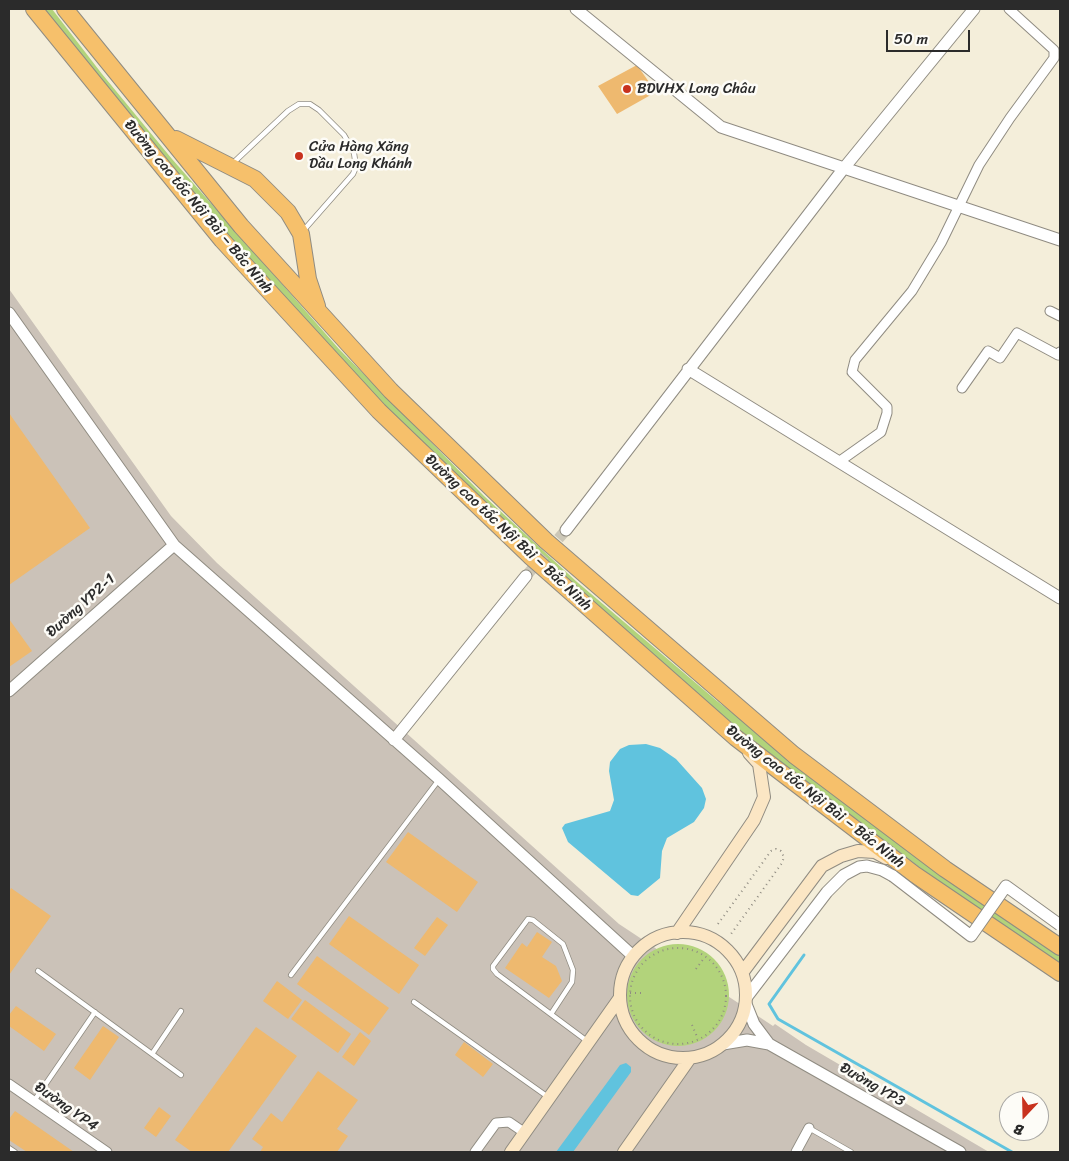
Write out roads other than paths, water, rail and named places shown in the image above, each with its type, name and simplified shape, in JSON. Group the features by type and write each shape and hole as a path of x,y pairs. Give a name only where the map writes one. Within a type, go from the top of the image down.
{"highway":[{"name":"Đường cao tốc Nội Bài – Bắc Ninh","path":"34,9 222,240 379,411 531,557 736,738 914,874 1060,973"},
{"name":"Đường cao tốc Nội Bài – Bắc Ninh","path":"65,9 242,226 320,313 391,391 546,542 794,755 945,868 1060,947"},
{"path":"164,131 190,148 243,171 260,184 288,212 301,234 308,279 320,313"}],"main road":[{"path":"677,933 754,820 764,797 760,764 736,738"},
{"path":"742,973 822,866 841,856 858,851 875,852 914,874"},
{"path":"677,933 700,935 717,942 731,955 742,973 746,1001 738,1026 723,1044 708,1054 690,1058 666,1056 642,1044 625,1022 625,996 622,978 633,956 644,945 656,938 677,933"},
{"path":"511,1152 588,1042 625,996"},
{"path":"624,1152 690,1058"}],"street":[{"path":"576,9 721,127 1060,240"},
{"path":"566,530 844,168 974,9"},
{"path":"840,461 881,432 888,413 886,407 856,378 852,372 852,367 912,291 941,243 979,165 1054,58 1054,50 1009,9"},
{"path":"1050,311 1060,316"},
{"path":"9,313 174,544 633,956"},
{"path":"962,388 988,351 1000,358 1017,334 1058,355 1060,352"},
{"path":"688,369 840,461 940,526 1060,598"},
{"name":"Đường YP2-1","path":"9,691 174,544"},
{"path":"394,740 526,576"},
{"path":"769,1044 754,1024 746,1001 827,892 844,874 867,866 882,870 893,876 971,936 1006,886 1060,926"},
{"path":"723,1044 747,1040 769,1044"},
{"name":"Đường YP3","path":"769,1044 960,1152"},
{"name":"Đường YP4","path":"9,1084 107,1152"},
{"path":"475,1152 496,1123 510,1122 525,1133"},
{"path":"796,1152 809,1128"}],"lane":[{"path":"230,166 288,111 299,104 310,104 319,110 344,135 354,152 356,167 353,174 301,234"},
{"path":"291,975 439,780"},
{"path":"551,1014 572,982 573,970 563,944 533,920 528,919 493,969 551,1014 588,1042"},
{"path":"38,971 181,1075"},
{"path":"414,1002 550,1098"},
{"path":"152,1054 181,1011"},
{"path":"34,1101 95,1012"},
{"path":"809,1128 851,1152"},
{"path":"9,1148 15,1152"}],"water":[{"path":"646,744 660,748 676,759 702,788 706,799 704,808 694,822 667,838 662,851 660,878 638,896 631,895 568,842 562,828 565,824 610,811 614,800 609,771 610,762 620,749 629,745"},
{"path":"626,1063 631,1067 631,1072 573,1152 556,1152 620,1065"}],"waterway":[{"path":"804,955 769,1004 778,1019 1012,1152"}],"tunnel":[{"path":"526,576 566,530"}],"place":[{"name":"BDVHX Long Châu","path":"627,89"},
{"name":"Cửa Hàng Xăng Dầu Long Khánh","path":"299,156"}]}
